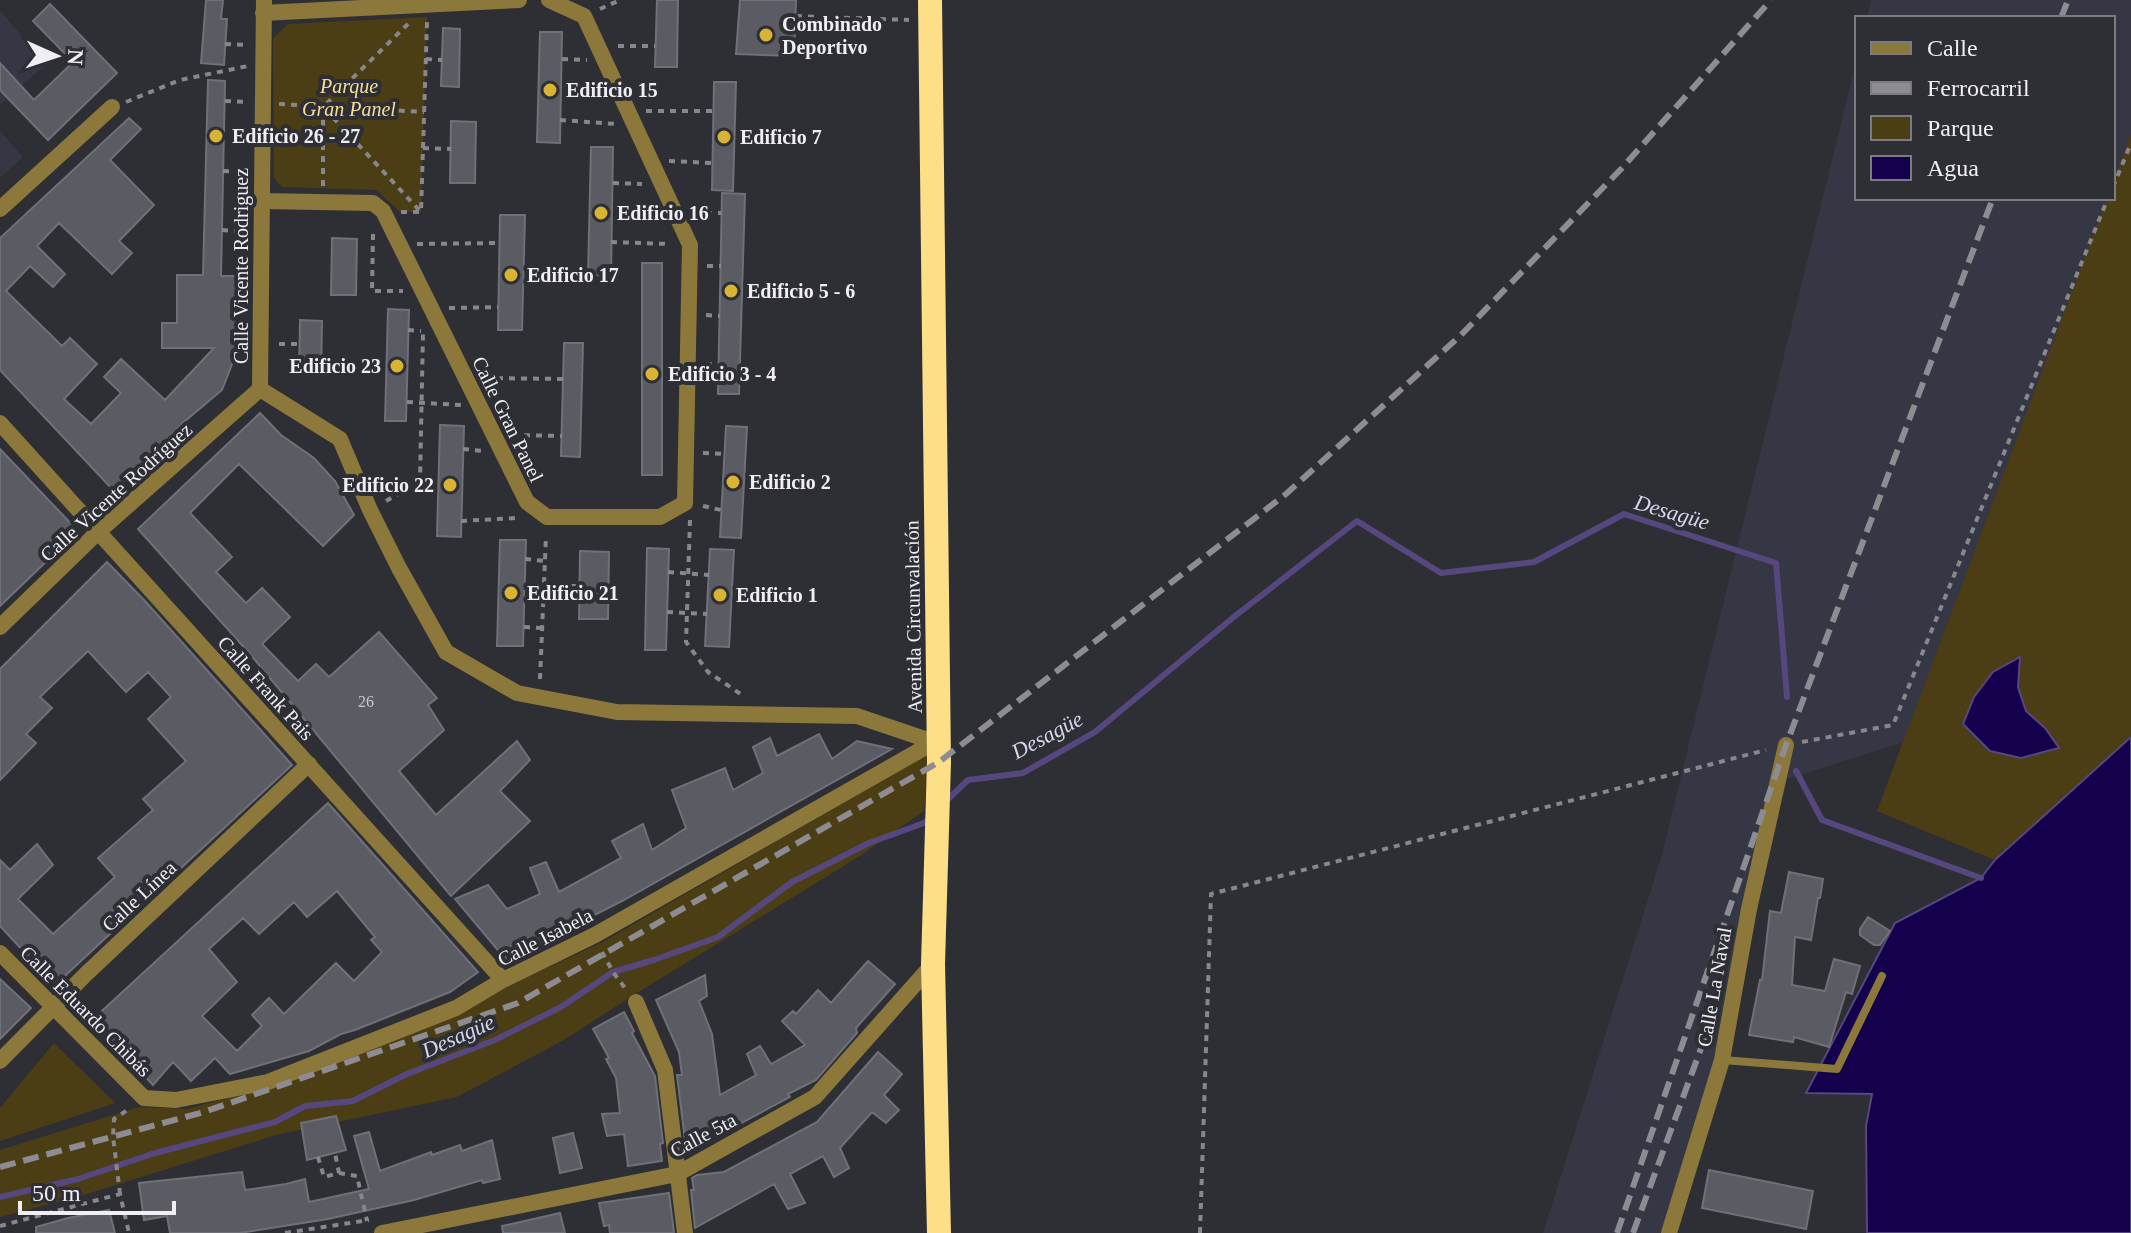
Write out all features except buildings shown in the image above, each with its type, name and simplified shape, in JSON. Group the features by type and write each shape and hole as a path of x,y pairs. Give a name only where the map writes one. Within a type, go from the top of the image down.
{"highway":[{"name":"Avenida Circunvalación","path":"931,10 937,810 933,964 939,1233"}],"street":[{"path":"264,6 519,0"},
{"path":"547,517 660,517 685,503 690,245 584,16 549,0"},
{"name":"Calle Vicente Rodriguez","path":"260,389 264,6"},
{"path":"0,209 112,107"},
{"path":"262,201 378,207"},
{"name":"Calle Gran Panel","path":"378,207 527,502 547,517"},
{"path":"260,389 340,439 370,510 446,652 517,693 617,712 857,716 936,741"},
{"name":"Calle Vicente Rodríguez","path":"0,627 98,532 260,389"},
{"name":"Calle Frank Pais","path":"0,423 503,980"},
{"name":"Calle Isabela","path":"144,1098 176,1100 268,1082 456,1008 503,980 595,935 936,741"},
{"name":"Calle La Naval","path":"1669,1233 1722,1060 1749,909 1786,745"},
{"name":"Calle Línea","path":"0,1061 52,1007 309,764"},
{"name":"Calle Eduardo Chibás","path":"0,953 144,1098"},
{"name":"Calle 5ta","path":"386,1229 677,1174 815,1097 933,964"},
{"path":"636,1002 665,1070 685,1233"}],"lane":[{"path":"1722,1060 1837,1069 1882,976"}],"path":[{"path":"421,212 427,4"},
{"path":"323,202 323,107 427,4"},
{"path":"796,16 931,10"},
{"path":"598,46 655,46"},
{"path":"426,59 442,60"},
{"path":"112,107 180,80 263,63"},
{"path":"263,103 424,112"},
{"path":"323,107 421,212"},
{"path":"560,120 714,111"},
{"path":"2115,182 2131,143"},
{"path":"423,148 451,149"},
{"path":"651,160 712,163"},
{"path":"613,183 663,185"},
{"path":"1200,1233 1211,894 1786,745 1893,725 2107,200"},
{"path":"370,510 420,481 423,292 372,291 378,207 421,212"},
{"path":"676,214 721,213"},
{"path":"611,242 690,245"},
{"path":"399,244 499,243"},
{"path":"431,308 498,307"},
{"path":"465,378 563,379"},
{"path":"407,402 479,406"},
{"path":"494,435 562,436"},
{"path":"685,503 690,516 686,642 708,672 771,714"},
{"path":"461,521 547,517 539,697"},
{"path":"525,559 545,561"},
{"path":"668,572 709,575"},
{"path":"545,586 580,586"},
{"path":"667,612 707,614"},
{"path":"524,627 543,628"},
{"path":"595,935 613,972 636,1002"},
{"path":"129,1233 120,1194 114,1119 144,1098"},
{"path":"335,1153 339,1173"},
{"path":"318,1157 324,1177 339,1173 357,1176 367,1220"},
{"path":"0,1226 120,1194"},
{"path":"285,1233 367,1220 386,1229"}],"shaded area":[{"path":"1871,0 2131,0 2131,151 2115,193 2115,16 1867,16"},
{"path":"0,11 47,63 0,105"},
{"path":"1855,66 1855,200 2112,200 1904,742 1778,782 1722,1060 1667,1233 1543,1233 1661,858"},
{"path":"0,131 23,157 0,178"}],"green space":[{"name":"Parque Gran Panel","path":"427,17 421,212 400,212 376,190 282,187 274,178 273,38 288,24"},
{"path":"2131,135 2131,737 1995,860 1877,811 2106,200 2115,200 2115,178"},
{"path":"929,753 924,811 860,856 564,1040 457,1097 276,1135 77,1197 0,1217 0,1150 139,1107 187,1109 263,1088 503,988 601,943"},
{"path":"54,1043 115,1103 0,1141 0,1108"}],"water":[{"path":"2020,657 2018,687 2026,711 2045,728 2059,748 2021,758 1990,751 1963,724 1974,697 1993,672"},
{"path":"2131,737 2131,1233 1867,1233 1866,1126 1872,1094 1806,1093 1895,923 1981,878 1995,860"}],"waterway":[{"name":"Desagüe","path":"945,802 968,780 1023,773 1095,732 1235,616 1357,521 1441,573 1534,562 1624,514 1776,563 1787,697"},
{"name":"Desagüe","path":"1796,771 1822,820 1981,878"},
{"name":"Desagüe","path":"0,1197 78,1179 155,1153 275,1122 305,1106 353,1101 407,1074 495,1040 561,1007 613,972 718,937 792,882 869,843 924,823 931,816"}],"railway":[{"path":"0,1167 204,1112 518,1003 939,762 1286,494 1461,335 1622,168 1771,0"},
{"path":"2062,16 2068,0"},
{"path":"1617,1233 1786,745 1992,200"},
{"path":"1633,1233 1710,1024"}],"place":[{"name":"Combinado Deportivo","path":"766,35"},
{"name":"Edificio 15","path":"550,90"},
{"name":"Edificio 26 - 27","path":"216,136"},
{"name":"Edificio 7","path":"724,137"},
{"name":"Edificio 16","path":"601,213"},
{"name":"Edificio 17","path":"511,275"},
{"name":"Edificio 5 - 6","path":"731,291"},
{"name":"Edificio 23","path":"397,366"},
{"name":"Edificio 3 - 4","path":"652,374"},
{"name":"Edificio 2","path":"733,482"},
{"name":"Edificio 22","path":"450,485"},
{"name":"Edificio 21","path":"511,593"},
{"name":"Edificio 1","path":"720,595"}]}
